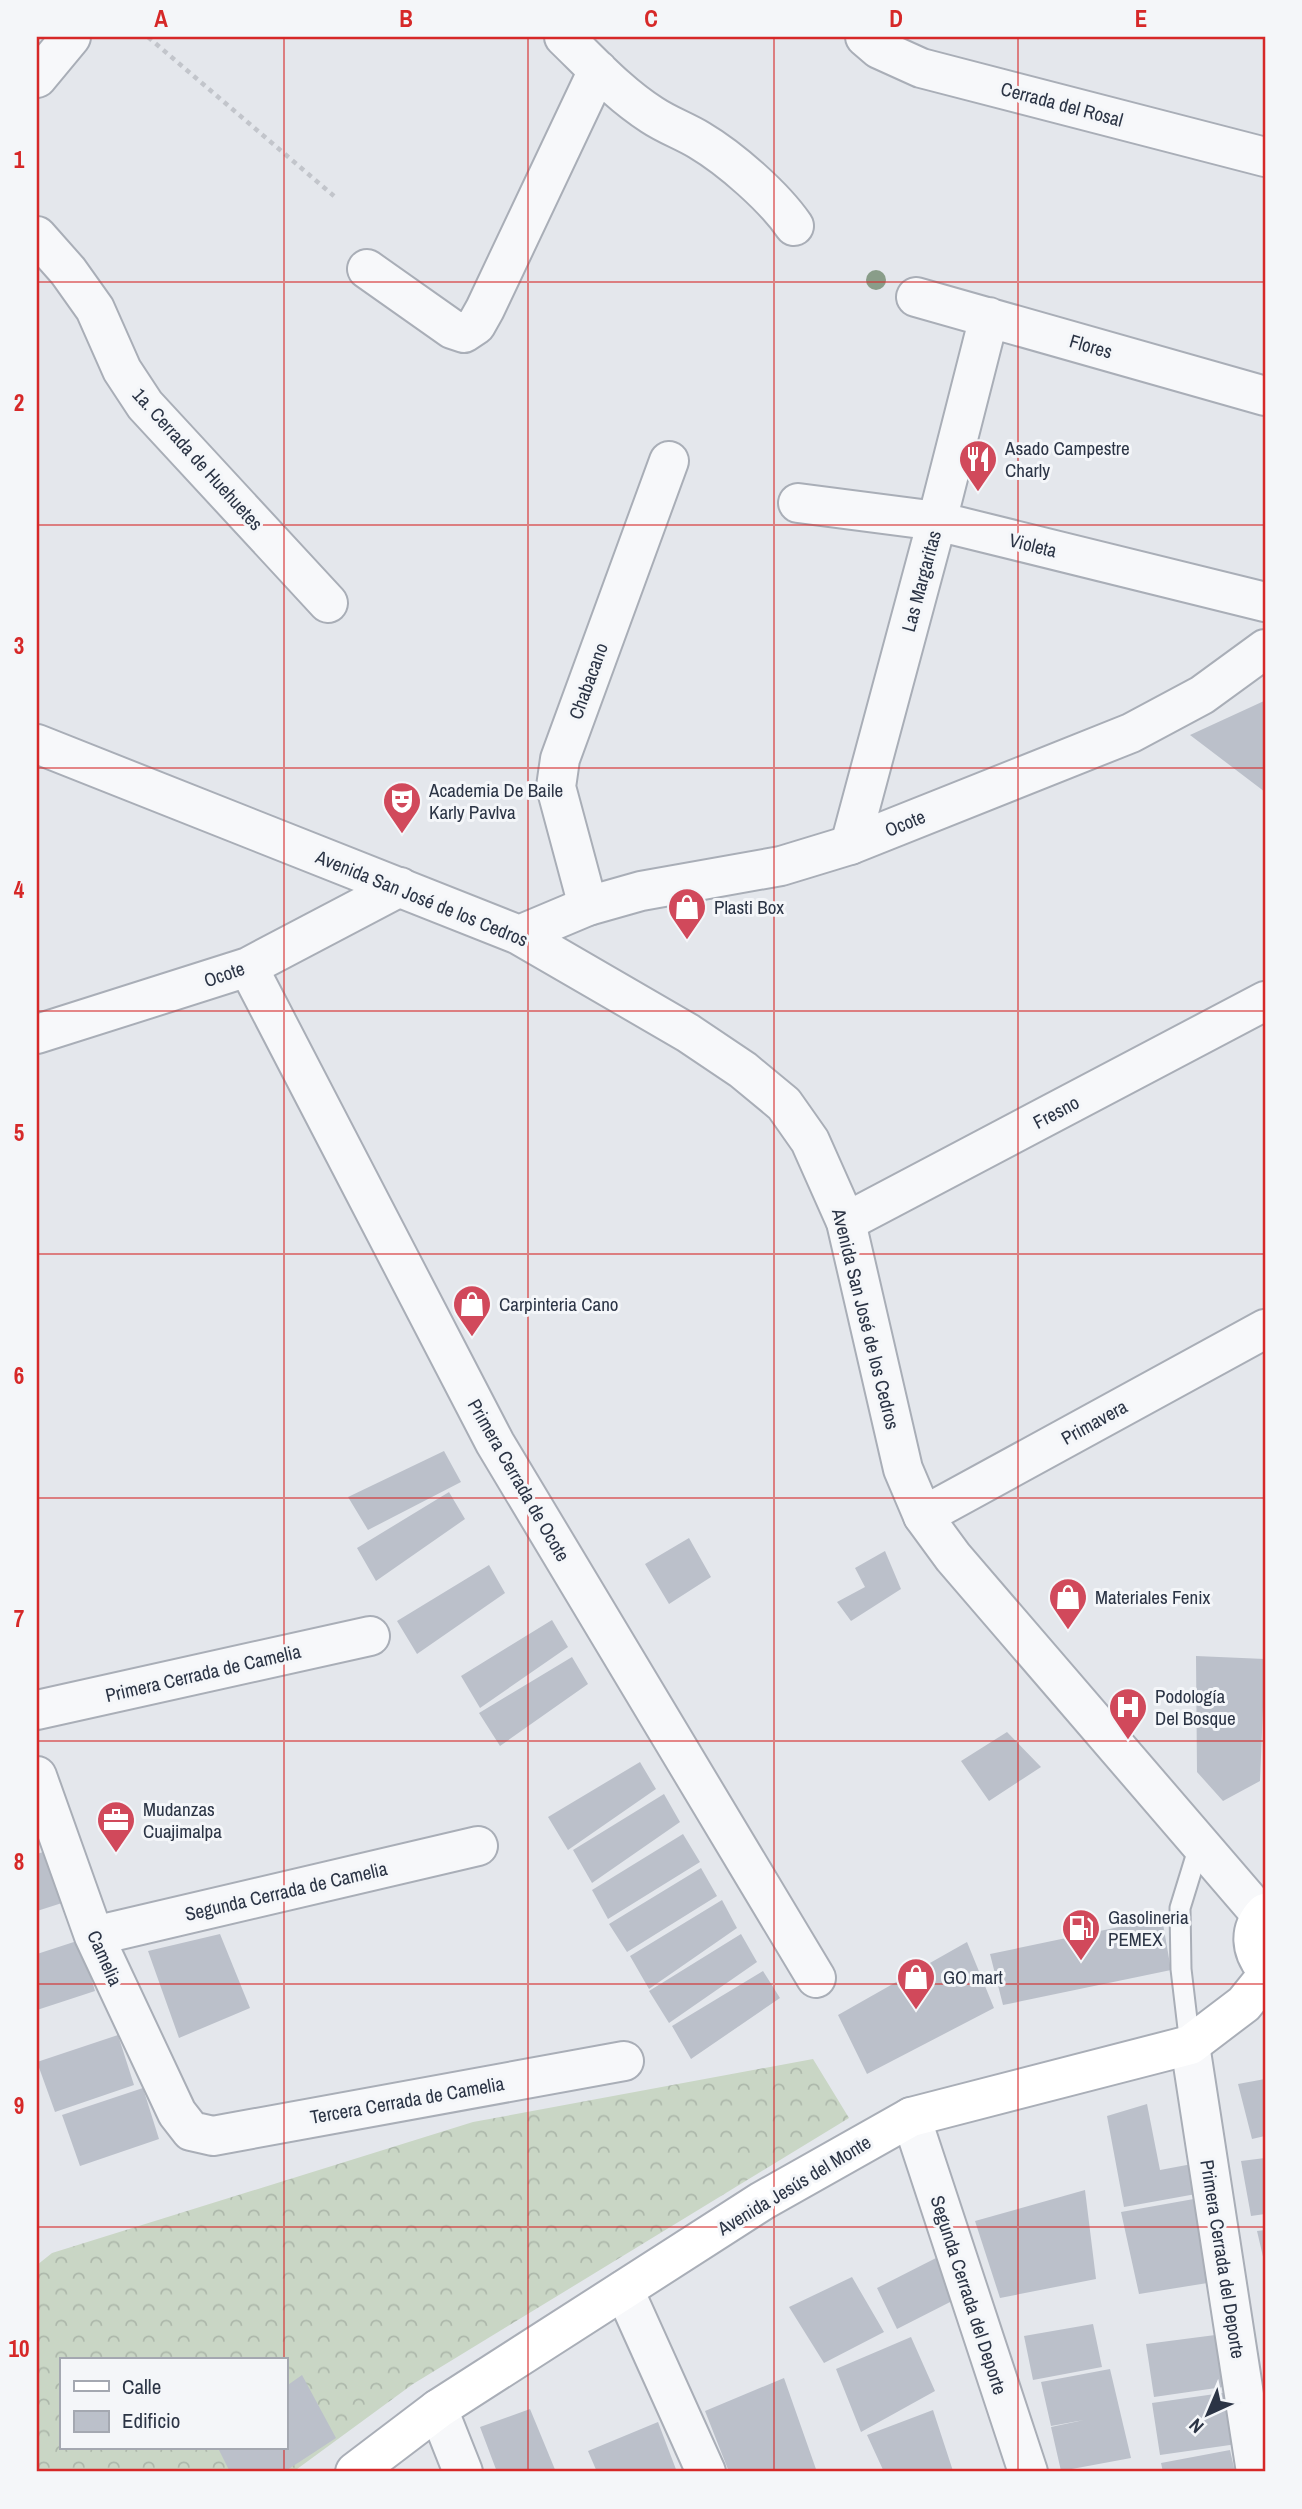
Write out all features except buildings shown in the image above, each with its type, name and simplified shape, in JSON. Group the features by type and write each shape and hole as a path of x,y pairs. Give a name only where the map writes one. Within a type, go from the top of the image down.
{"main road":[{"path":"1264,1915 1253,1933 1254,1953 1265,1968"},
{"name":"Avenida Jesús del Monte","path":"355,2472 438,2409 762,2201 911,2117 1189,2045 1244,2004 1265,1978"}],"street":[{"path":"37,78 71,37"},
{"path":"564,37 634,103 654,117 701,141 753,182 782,208 794,226"},
{"name":"Cerrada del Rosal","path":"865,37 879,49 921,68 1265,157"},
{"path":"367,269 452,329 464,333 475,325 598,70"},
{"name":"1a. Cerrada de Huehuetes","path":"37,236 68,271 95,309 122,370 145,405 328,603"},
{"name":"Flores","path":"916,297 1265,397"},
{"name":"Las Margaritas","path":"850,845 989,317"},
{"name":"Chabacano","path":"588,905 556,787 560,759 669,461"},
{"name":"Violeta","path":"798,503 937,521 1265,602"},
{"name":"Ocote","path":"519,935 588,905 641,891 781,866 850,845 1131,733 1202,695 1265,649"},
{"name":"Avenida San José de los Cedros","path":"37,744 519,935 688,1033 743,1070 784,1104 810,1141 846,1222 903,1469 923,1516 953,1557 1264,1915"},
{"name":"Ocote","path":"37,1034 247,967 400,887"},
{"name":"Primera Cerrada de Ocote","path":"247,967 495,1443 816,1978"},
{"name":"Fresno","path":"846,1222 1265,1001"},
{"name":"Primavera","path":"923,1516 1265,1329"},
{"name":"Primera Cerrada de Camelia","path":"37,1710 370,1636"},
{"name":"Camelia","path":"37,1776 94,1936 177,2112 191,2132"},
{"name":"Segunda Cerrada de Camelia","path":"94,1936 478,1846"},
{"name":"Primera Cerrada del Deporte","path":"1189,2045 1256,2472"},
{"name":"Tercera Cerrada de Camelia","path":"191,2132 213,2136 624,2061"},
{"name":"Segunda Cerrada del Deporte","path":"911,2117 1028,2472"},
{"path":"624,2290 706,2472"},
{"path":"438,2409 463,2472"}],"lane":[{"path":"1189,2045 1181,1969 1180,1908 1200,1843"}],"path":[{"path":"148,37 334,196"}],"green space":[{"path":"813,2059 849,2118 413,2384 293,2472 37,2472 37,2265 52,2253 473,2122"}],"place":[{"name":"Asado Campestre Charly","path":"978,493"},
{"name":"Academia De Baile Karly Pavlva","path":"402,835"},
{"name":"Plasti Box","path":"687,941"},
{"name":"Carpinteria Cano","path":"472,1338"},
{"name":"Materiales Fenix","path":"1068,1631"},
{"name":"Podología Del Bosque","path":"1128,1741"},
{"name":"Mudanzas Cuajimalpa","path":"116,1854"},
{"name":"Gasolineria PEMEX","path":"1081,1962"},
{"name":"GO mart","path":"916,2011"}]}
